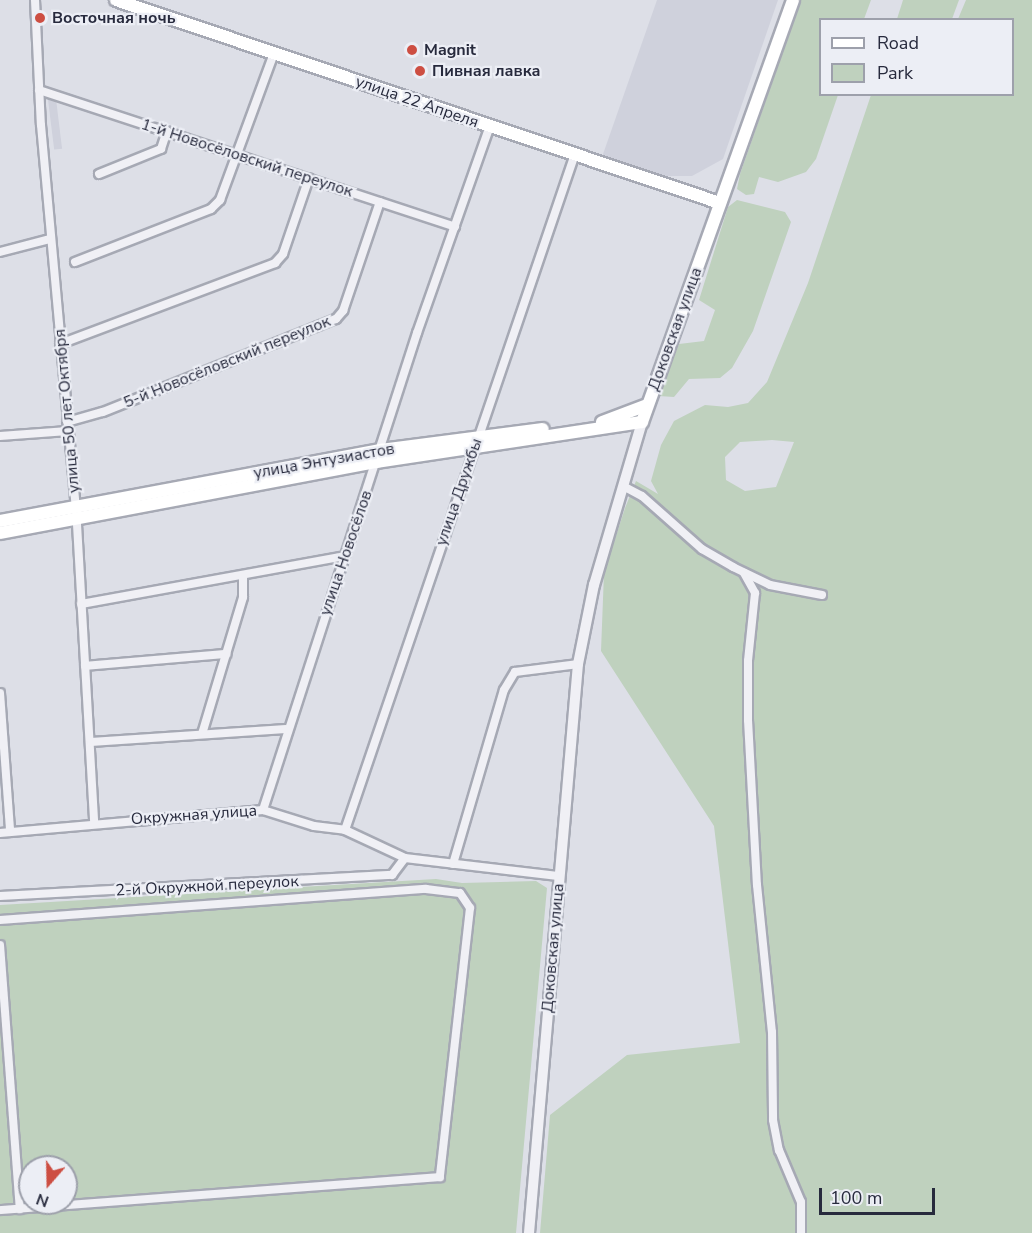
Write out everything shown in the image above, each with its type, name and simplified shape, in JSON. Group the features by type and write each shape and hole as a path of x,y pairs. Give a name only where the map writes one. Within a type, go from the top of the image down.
{"main road":[{"name":"улица 22 Апреля","path":"116,0 720,202"},
{"name":"Доковская улица","path":"642,422 793,0"},
{"name":"улица Энтузиастов","path":"475,443 611,420 647,405"},
{"name":"улица Энтузиастов","path":"0,533 75,513 379,456 642,422"},
{"name":"улица Энтузиастов","path":"0,521 75,513"}],"street":[{"name":"улица 50 лет Октября","path":"35,0 50,239 75,513 91,742 94,823"},
{"path":"75,262 211,209 220,200 239,156 274,53"},
{"name":"1-й Новосёловский переулок","path":"39,90 455,227"},
{"name":"улица Новосёлов","path":"263,810 286,729 490,126"},
{"path":"99,174 161,149 167,131"},
{"name":"улица Дружбы","path":"345,830 575,154"},
{"path":"60,344 275,263 283,254 309,178"},
{"name":"5-й Новосёловский переулок","path":"0,436 68,427 336,319 343,311 380,202"},
{"path":"0,252 50,239"},
{"name":"Доковская улица","path":"529,1233 578,664 594,585 642,422"},
{"path":"623,486 642,496 702,549 744,573 788,591 822,595"},
{"path":"81,604 345,556"},
{"path":"744,573 755,593 748,661 748,720 757,885 772,1032 773,1120 780,1150 801,1202 801,1233"},
{"path":"202,734 243,597 243,576"},
{"path":"85,666 226,654"},
{"path":"453,864 509,681 515,672 578,664"},
{"path":"0,693 10,830"},
{"path":"91,742 286,729"},
{"name":"Окружная улица","path":"0,834 10,830 263,810 345,830 405,858 558,876"},
{"name":"2-й Окружной переулок","path":"0,896 392,875 405,858"},
{"path":"0,920 426,889 460,893 470,908 440,1177 78,1205"},
{"path":"0,945 18,1183"},
{"path":"0,1210 18,1209"}],"shaded area":[{"path":"657,0 778,0 723,159 692,176 663,176 602,157"},
{"path":"56,99 62,149 54,150 48,100"}],"green space":[{"path":"801,0 871,0 864,18 819,18 819,96 838,96 816,159 806,172 778,182 759,177 754,194 746,195 737,189 740,174"},
{"path":"903,0 959,0 952,18 897,18"},
{"path":"966,0 1032,0 1032,1233 540,1233 550,1115 627,1055 740,1043 714,826 601,651 604,573 636,481 658,494 651,481 661,445 674,421 705,405 728,407 748,403 767,382 808,283 871,96 1014,96 1014,18 958,18","holes":["772,440 794,442 776,487 745,491 726,480 725,457 740,442"]},
{"path":"737,200 785,212 791,222 753,331 732,368 720,378 689,379 674,397 659,396 679,344 704,341 715,310 699,300 728,207"},
{"path":"436,879 462,883 536,881 547,888 516,1233 0,1233 0,905"}],"place":[{"name":"Восточная ночь","path":"40,18"},
{"name":"Magnit","path":"412,50"},
{"name":"Пивная лавка","path":"420,71"}]}
